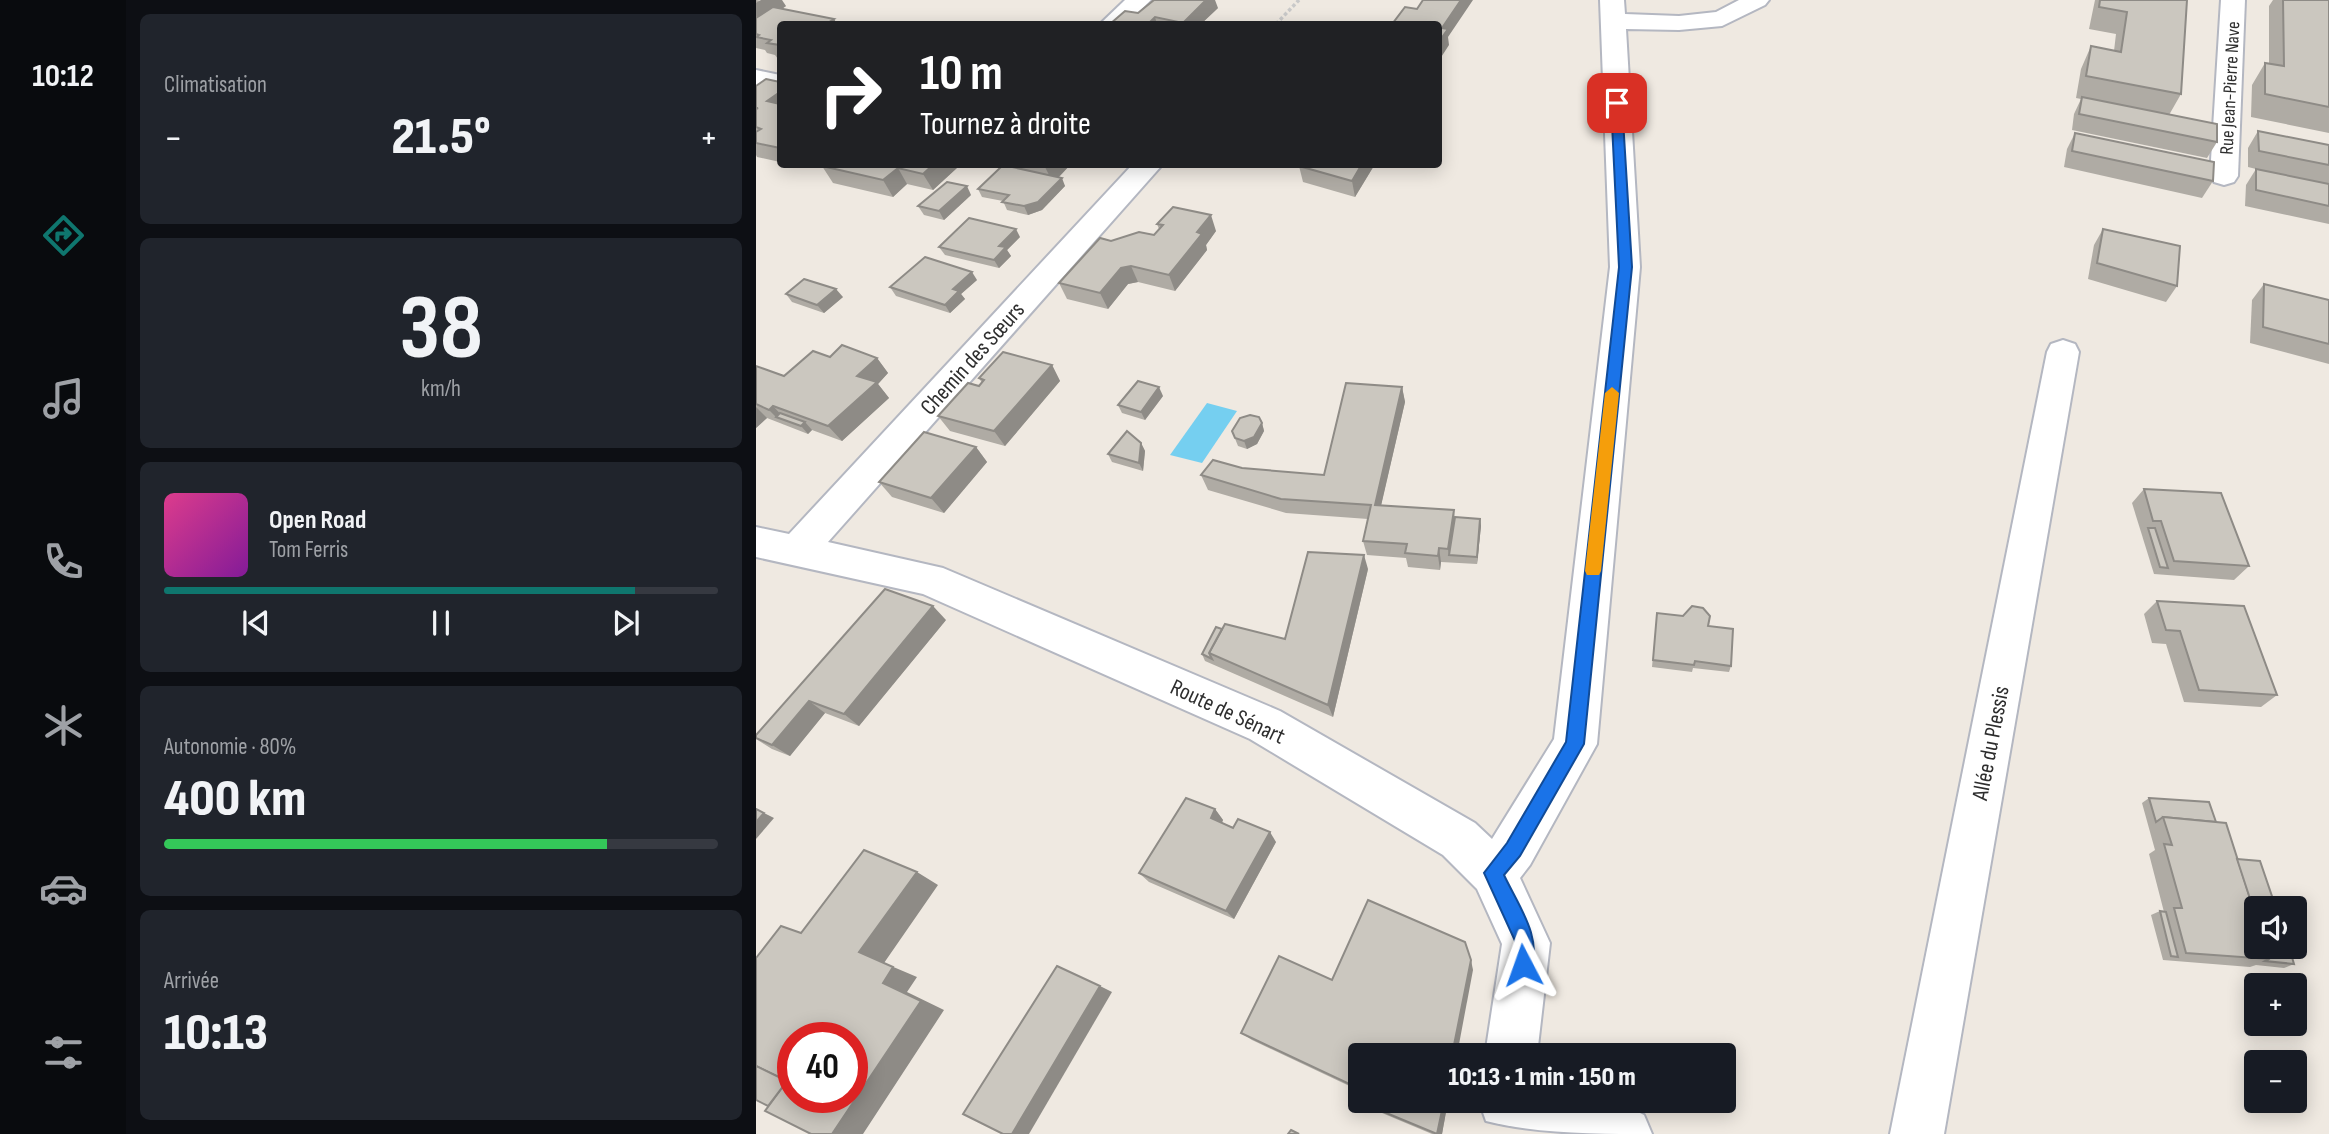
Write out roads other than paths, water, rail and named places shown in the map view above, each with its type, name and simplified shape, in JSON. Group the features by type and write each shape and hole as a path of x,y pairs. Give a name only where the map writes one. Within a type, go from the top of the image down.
{"street":[{"path":"1115,21 1139,0"},
{"path":"1493,873 1514,849 1575,744 1625,267 1612,11 1679,23 1722,19 1757,0"},
{"name":"Rue Jean-Pierre Nave","path":"2224,176 2233,0"},
{"path":"756,78 777,82"},
{"name":"Chemin des Sœurs","path":"776,547 1145,168"},
{"name":"Allée du Plessis","path":"1917,1134 2063,352"},
{"name":"Route de Sénart","path":"776,547 929,579 1265,724 1459,839 1493,873 1526,943 1512,1043"},
{"path":"1582,1113 1625,1134"}],"water":[{"path":"1207,403 1237,411 1202,463 1170,455"}]}
